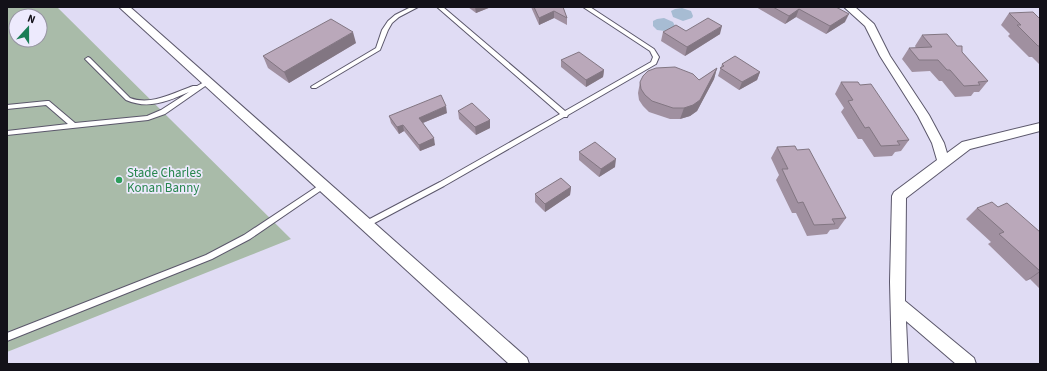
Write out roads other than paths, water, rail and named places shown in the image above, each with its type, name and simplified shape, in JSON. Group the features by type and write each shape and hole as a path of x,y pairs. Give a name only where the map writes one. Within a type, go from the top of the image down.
{"street":[{"path":"124,7 324,185 521,364"},
{"path":"849,7 869,24 885,56 923,115 938,143 944,162"},
{"path":"900,364 898,304 899,196 966,145 1040,127"},
{"path":"898,304 968,364"}],"lane":[{"path":"314,87 378,49 389,22 415,7"},
{"path":"440,7 565,115"},
{"path":"367,224 565,115 654,63 656,57 652,50 586,7"},
{"path":"88,59 128,100 135,104 163,99 208,82"},
{"path":"7,133 148,118 163,112 208,82"},
{"path":"7,107 47,103 74,126"},
{"path":"7,337 209,257 247,237 324,185"}],"water":[{"path":"682,8 691,11 693,16 692,18 683,21 673,17 671,11"},
{"path":"664,18 673,22 675,26 665,31 657,30 653,26 653,21"}],"place":[{"name":"Stade Charles Konan Banny","path":"119,180"}]}
